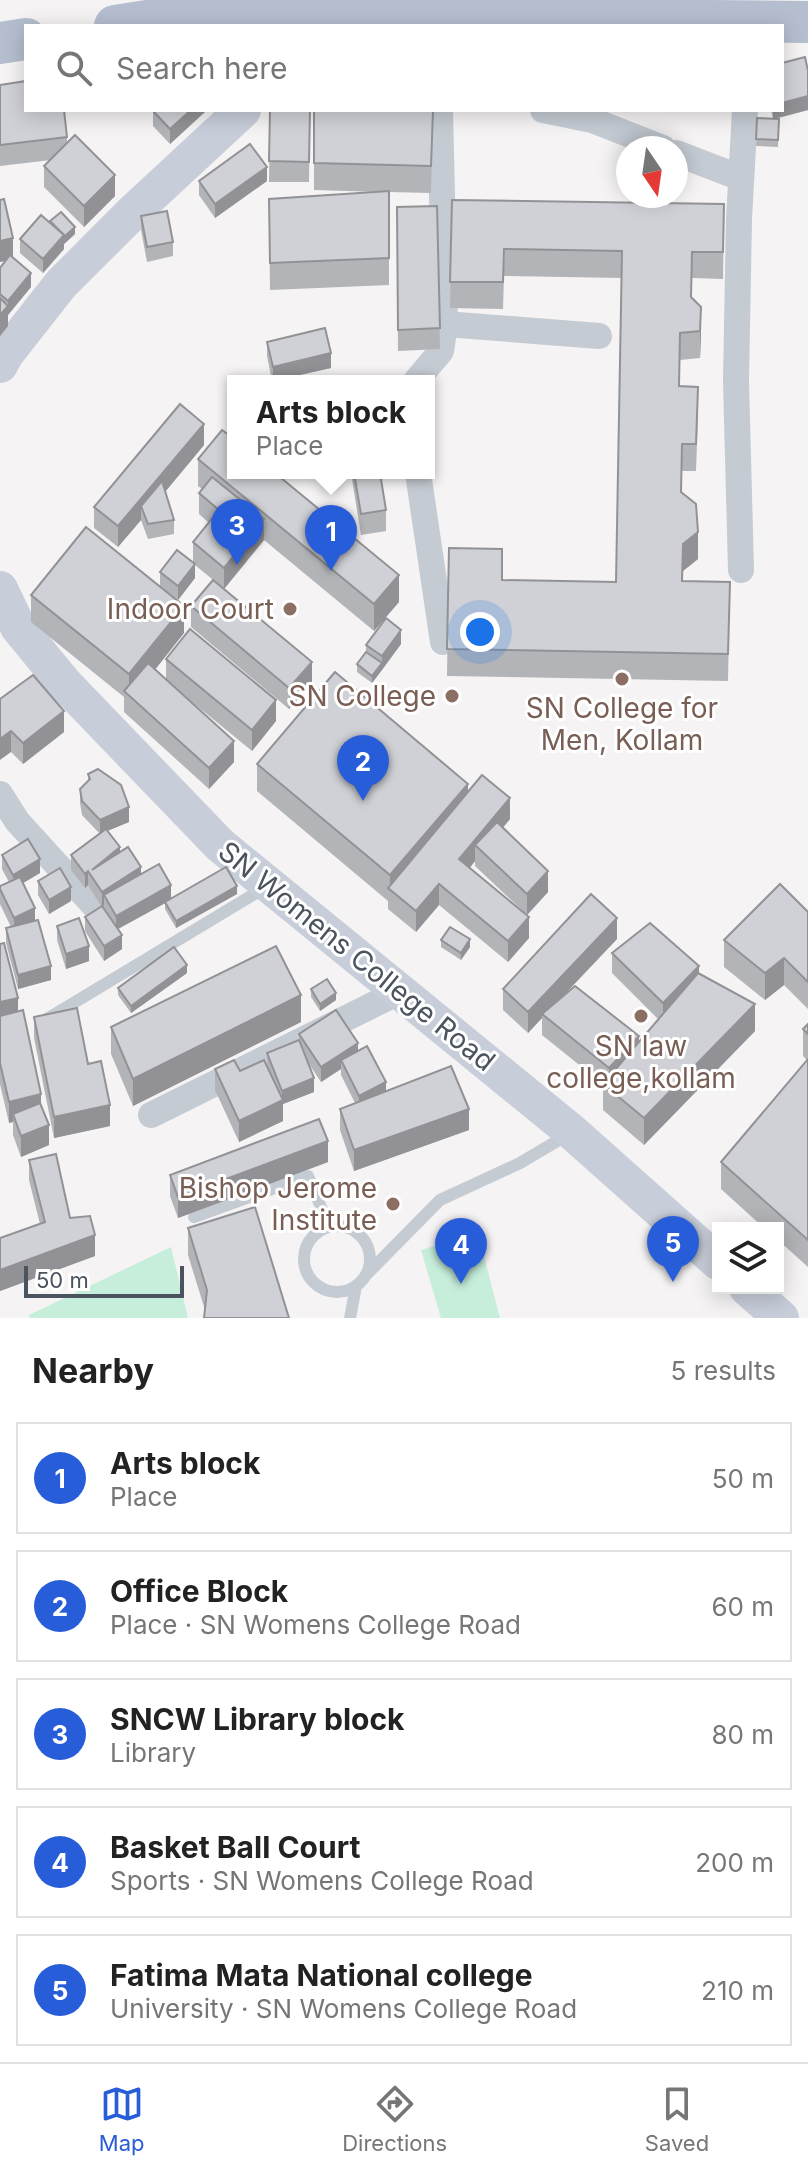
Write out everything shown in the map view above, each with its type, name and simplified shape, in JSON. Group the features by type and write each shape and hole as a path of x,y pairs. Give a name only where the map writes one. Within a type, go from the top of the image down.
{"main road":[{"path":"128,24 153,20 808,22"},
{"path":"0,43 24,39"},
{"path":"784,45 808,47"},
{"path":"0,67 24,63"}],"street":[{"path":"0,365 61,284 241,112"},
{"path":"421,375 441,351 445,324 440,112"},
{"path":"553,112 592,120 633,136"},
{"path":"741,570 736,381 745,112"},
{"path":"688,158 741,178"},
{"path":"445,324 599,336"},
{"path":"419,479 443,642"},
{"name":"SN Womens College Road","path":"0,589 9,634 64,683 220,845 572,1132 712,1257"},
{"path":"0,794 17,821 100,912"},
{"path":"151,1115 399,992"},
{"path":"754,1294 781,1318"}],"lane":[{"path":"47,1019 269,886"},
{"path":"367,1274 370,1252 359,1233 338,1225 327,1227 309,1241 304,1263 314,1283 335,1292 356,1286 440,1200 520,1163 572,1132"},
{"path":"194,1217 308,1176 327,1227"},
{"path":"350,1318 356,1286"}],"green space":[{"path":"478,1233 500,1318 441,1318 421,1250"},
{"path":"171,1247 188,1318 30,1318 29,1315"}],"building":[{"path":"805,57 808,96 784,102 784,62"},
{"path":"24,81 24,112 64,112 67,137 0,145 0,85"},
{"path":"154,112 189,112 170,129"},
{"path":"270,112 310,112 309,162 269,161"},
{"path":"314,112 433,112 431,166 314,163"},
{"path":"757,118 779,119 778,140 756,139"},
{"path":"75,135 115,175 84,206 44,166"},
{"path":"250,144 267,167 215,204 199,181"},
{"path":"389,191 389,258 270,263 269,199"},
{"path":"4,199 13,238 0,241 0,200"},
{"path":"452,200 616,202 616,208 688,208 688,203 724,204 723,252 692,252 691,297 701,307 700,331 680,333 679,386 698,387 696,444 682,444 681,492 696,504 698,532 683,544 682,581 730,582 728,654 447,649 449,548 502,549 502,580 616,582 622,251 504,249 503,282 450,282"},
{"path":"437,206 440,328 398,330 397,207"},
{"path":"167,211 173,242 147,247 141,216"},
{"path":"61,212 75,227 64,237 50,221"},
{"path":"41,215 64,235 43,259 20,239"},
{"path":"10,255 31,273 8,301 0,294 0,268"},
{"path":"0,298 8,306 0,315"},
{"path":"325,328 331,353 273,367 267,342"},
{"path":"180,404 204,424 118,526 94,507"},
{"path":"222,430 227,434 227,479 282,479 399,575 374,604 198,459"},
{"path":"212,477 264,519 224,568 193,542 219,510 199,493"},
{"path":"355,479 381,479 386,510 361,514"},
{"path":"162,481 174,520 148,524 141,506"},
{"path":"86,527 184,606 129,674 31,595"},
{"path":"177,550 195,564 178,586 160,572"},
{"path":"213,580 312,662 289,688 191,606"},
{"path":"386,618 401,630 382,656 366,645"},
{"path":"190,629 276,700 252,730 166,659"},
{"path":"366,652 382,663 372,676 357,664"},
{"path":"148,663 234,741 209,768 124,691"},
{"path":"335,672 468,784 390,875 257,764"},
{"path":"33,675 64,711 23,743 11,731 0,739 0,699"},
{"path":"98,769 121,785 129,807 100,820 82,801 80,789 90,779 88,774"},
{"path":"482,775 510,798 459,859 529,917 508,941 439,884 416,911 388,888"},
{"path":"497,822 548,871 527,894 475,845"},
{"path":"106,829 120,847 92,870 128,847 141,867 102,892 88,871 85,874 71,855"},
{"path":"28,839 40,859 13,875 2,855"},
{"path":"159,864 171,885 116,916 104,895"},
{"path":"226,867 237,886 176,921 165,902"},
{"path":"60,868 71,887 49,900 38,881"},
{"path":"20,877 35,908 14,918 0,886"},
{"path":"780,884 808,912 808,982 784,958 765,973 724,940"},
{"path":"591,894 617,918 528,1012 503,989"},
{"path":"102,906 122,935 104,946 85,917"},
{"path":"79,918 89,946 66,954 57,926"},
{"path":"38,920 51,966 18,975 6,928"},
{"path":"650,923 699,966 663,1003 612,953"},
{"path":"450,927 470,939 461,953 441,940"},
{"path":"4,943 18,998 0,1002 0,944"},
{"path":"276,946 301,995 133,1079 111,1027"},
{"path":"174,947 187,965 131,1006 118,988"},
{"path":"698,973 755,1004 644,1118 603,1084"},
{"path":"327,979 336,993 320,1004 311,989"},
{"path":"575,986 639,1036 609,1068 542,1014"},
{"path":"77,1008 88,1064 101,1061 110,1105 54,1117 34,1017"},
{"path":"23,1010 41,1094 9,1102 0,1063 0,1016"},
{"path":"336,1010 358,1043 321,1067 299,1034"},
{"path":"299,1040 314,1078 282,1091 267,1053"},
{"path":"367,1046 386,1082 359,1096 341,1060"},
{"path":"808,1059 808,1240 721,1162"},
{"path":"234,1060 240,1071 264,1060 283,1100 239,1121 215,1069"},
{"path":"451,1066 469,1109 354,1150 340,1109"},
{"path":"40,1103 49,1125 21,1136 13,1114"},
{"path":"319,1119 328,1141 178,1197 170,1175"},
{"path":"56,1154 70,1218 90,1216 95,1235 0,1270 0,1238 45,1222 29,1160"},
{"path":"255,1207 289,1318 204,1318 207,1290 188,1228"}],"place":[{"name":"SNCW Library block","path":"237,565"},
{"name":"Arts block","path":"331,571"},
{"name":"Indoor Court","path":"290,609"},
{"name":"SN College for Men, Kollam","path":"622,679"},
{"name":"SN College","path":"452,696"},
{"name":"Office Block","path":"363,801"},
{"name":"SN law college,kollam","path":"641,1016"},
{"name":"Bishop Jerome Institute","path":"393,1204"},
{"name":"Fatima Mata National college","path":"673,1282"},
{"name":"Basket Ball Court","path":"461,1284"}]}
